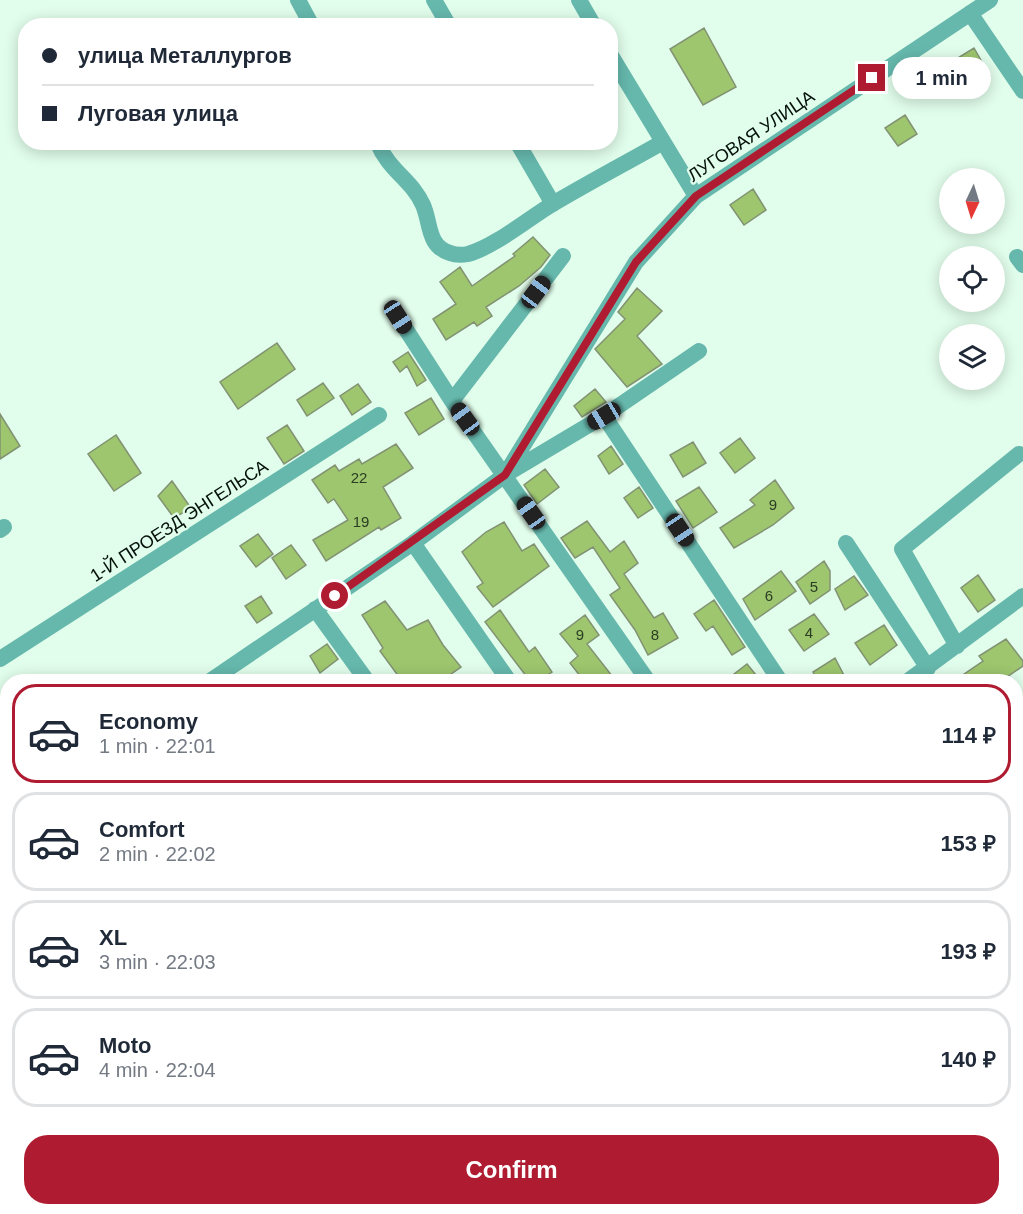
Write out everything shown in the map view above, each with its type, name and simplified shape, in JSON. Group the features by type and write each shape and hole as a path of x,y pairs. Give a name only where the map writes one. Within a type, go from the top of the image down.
{"street":[{"path":"298,0 308,18"},
{"path":"434,0 444,18"},
{"path":"579,0 589,18"},
{"name":"ЛУГОВАЯ УЛИЦА","path":"505,475 636,262 696,196 990,0"},
{"path":"970,13 1023,91"},
{"path":"618,67 696,196"},
{"path":"380,150 384,159 413,189 423,204 430,236 439,249 452,254 468,254 484,247 553,204 663,142"},
{"path":"522,150 553,204"},
{"path":"452,401 563,256"},
{"path":"398,317 452,401 643,674"},
{"path":"220,674 413,543 505,475 604,416 699,351"},
{"name":"1-Й ПРОЕЗД ЭНГЕЛЬСА","path":"0,659 380,415"},
{"path":"604,416 775,674"},
{"path":"957,646 902,549 1019,453"},
{"path":"413,543 504,674"},
{"path":"846,543 928,668"},
{"path":"919,674 1023,596"},
{"path":"315,609 362,674"}],"building":[{"path":"704,28 736,87 703,105 670,49"},
{"path":"974,48 990,76 965,93 948,64"},
{"path":"905,115 917,134 898,146 885,128"},
{"path":"753,189 766,210 744,225 730,205"},
{"path":"533,237 550,255 541,267 519,286 486,307 492,316 477,326 474,322 446,340 433,319 456,304 440,282 460,267 472,286 515,256 513,254"},
{"path":"637,288 662,311 637,336 662,364 627,387 595,349 625,319 618,312"},
{"path":"277,343 295,369 238,409 220,382"},
{"path":"408,352 426,380 417,386 407,366 400,372 393,362"},
{"path":"323,383 334,398 307,416 297,400"},
{"path":"358,384 371,402 352,415 340,396"},
{"path":"595,389 606,402 582,417 574,406"},
{"path":"431,398 444,419 419,435 405,413"},
{"path":"0,414 20,446 0,459"},
{"path":"287,425 304,451 284,464 267,438"},
{"path":"116,435 141,473 114,491 88,454"},
{"path":"740,438 755,458 735,473 720,453"},
{"path":"693,442 706,463 683,477 670,455"},
{"path":"396,444 413,468 383,487 401,518 381,530 379,527 326,561 313,540 348,520 334,499 328,503 312,480 335,465 339,471 359,459 362,464"},
{"path":"611,446 623,464 609,474 598,456"},
{"path":"545,469 559,487 537,504 524,485"},
{"path":"775,480 794,508 773,525 734,548 720,528 755,505 750,500"},
{"path":"172,481 191,508 174,518 158,496"},
{"path":"639,487 653,508 638,518 624,498"},
{"path":"699,487 717,512 693,528 676,501"},
{"path":"587,521 610,552 624,541 638,563 624,574 654,618 663,613 678,638 648,655 635,630 610,595 620,588 593,547 575,558 561,538"},
{"path":"504,522 522,551 534,544 549,566 493,607 477,587 483,583 462,552 486,532"},
{"path":"258,534 273,554 256,567 240,546"},
{"path":"291,545 306,565 286,579 272,558"},
{"path":"824,561 830,571 830,590 810,604 796,582"},
{"path":"781,571 796,591 755,620 743,599"},
{"path":"978,575 995,600 978,612 961,588"},
{"path":"854,576 868,595 845,610 835,589"},
{"path":"261,596 272,613 257,623 245,606"},
{"path":"714,600 745,647 732,655 713,626 706,631 694,614"},
{"path":"385,601 407,630 428,620 443,645 461,667 451,674 397,674 380,651 383,648 362,615"},
{"path":"500,610 529,652 535,647 552,672 525,674 485,622"},
{"path":"814,614 829,634 804,651 789,630"},
{"path":"585,615 599,635 587,644 611,674 579,674 570,663 578,656 560,634"},
{"path":"884,625 897,645 870,665 855,643"},
{"path":"1006,639 1023,661 1023,666 1011,674 964,674 983,661 979,656"},
{"path":"327,644 338,659 320,673 310,656"},
{"path":"835,658 843,674 814,674 813,672"},
{"path":"747,664 755,674 734,674"}],"route":[{"path":"335,596 413,543 505,475 636,262 696,196 872,78"}]}
